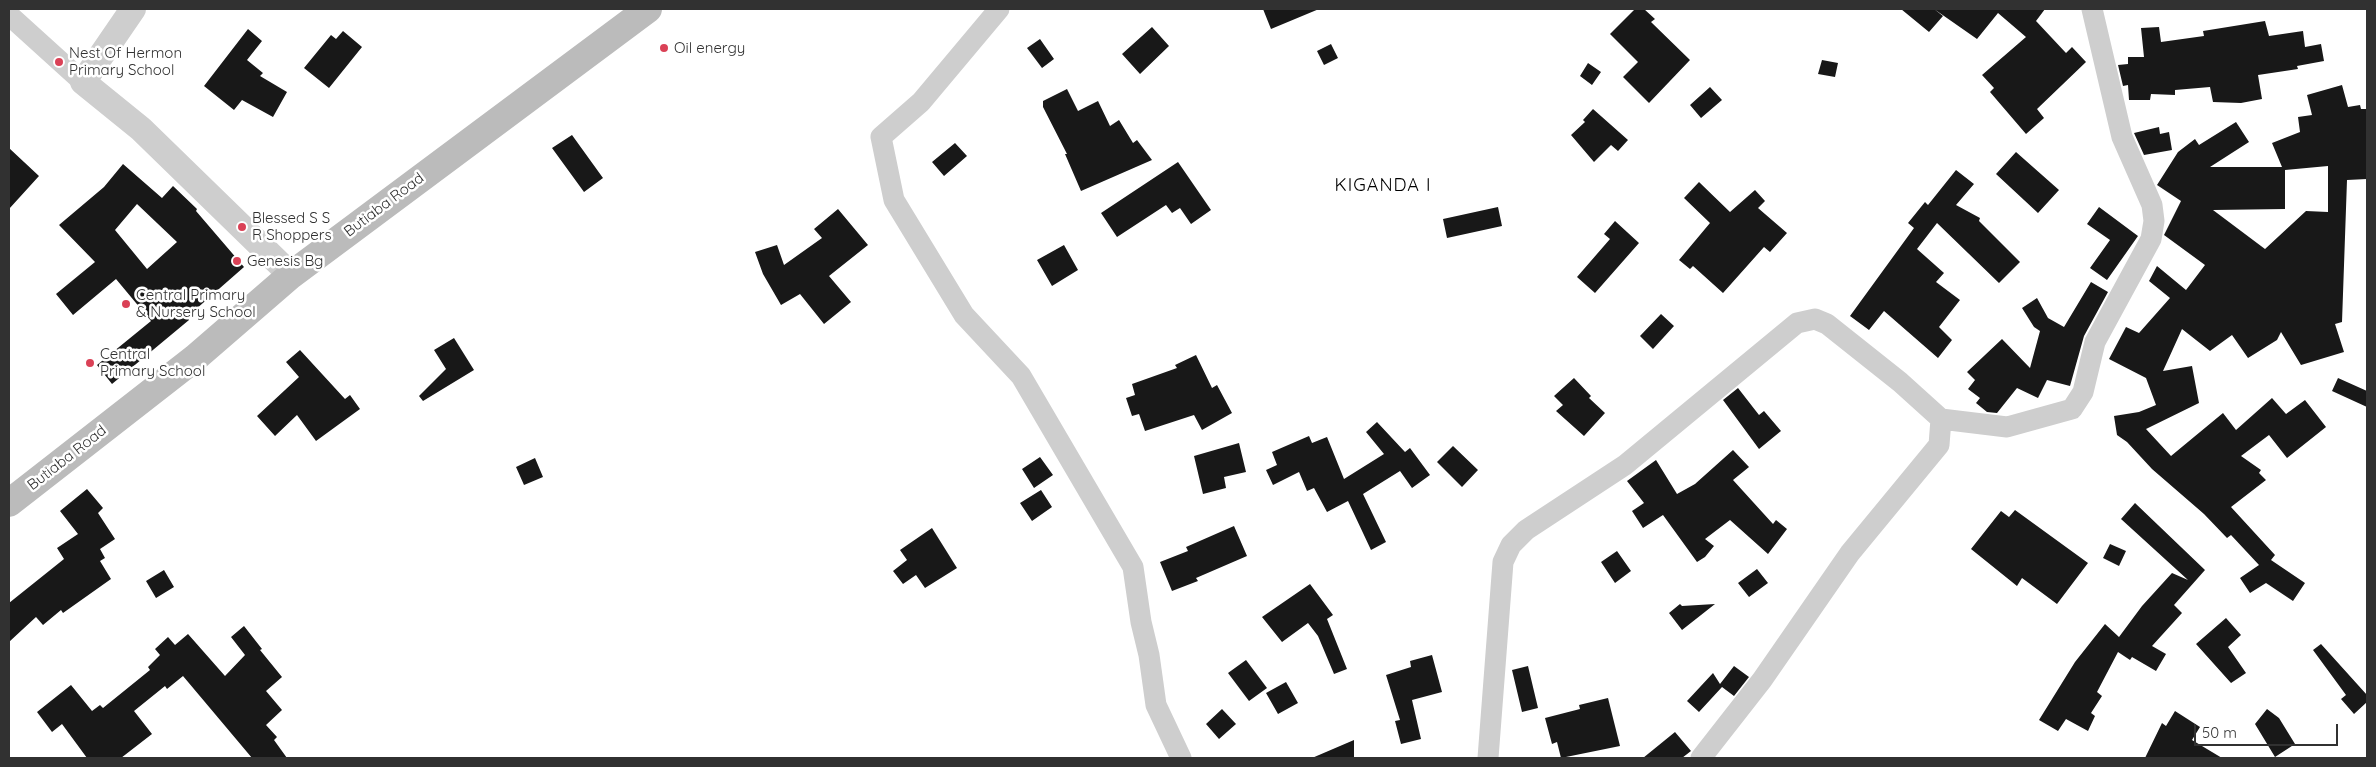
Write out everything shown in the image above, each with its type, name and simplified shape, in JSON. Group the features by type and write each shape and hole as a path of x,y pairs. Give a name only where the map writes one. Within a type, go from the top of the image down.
{"main road":[{"name":"Butiaba Road","path":"9,503 195,358 291,275 648,9"}],"street":[{"path":"83,82 133,9"},
{"path":"999,9 921,102 881,137 894,200 964,315 1021,376 1133,567 1141,622 1150,655 1156,705 1181,758"},
{"path":"1488,758 1503,562 1511,545 1526,530 1625,465 1797,323 1815,319 1827,324 1900,382 1942,419 2007,427 2072,409 2083,392 2095,342 2151,239 2154,221 2152,205 2122,137 2092,9"},
{"path":"9,15 83,82 141,129 291,275"},
{"path":"1701,758 1762,680 1850,553 1939,445 1942,419"}],"building":[{"path":"1263,9 1319,9 1271,29"},
{"path":"1635,9 1644,9 1655,19 1651,22 1690,60 1649,103 1623,77 1638,62 1610,34"},
{"path":"1901,9 1934,9 1943,16 1929,32"},
{"path":"1934,9 2045,9 2036,21 2066,53 2072,47 2086,62 2037,109 2044,118 2026,134 1990,92 1994,88 1982,75 2026,37 1998,13 1977,39"},
{"path":"2265,21 2269,36 2303,31 2305,47 2321,44 2324,61 2297,66 2298,69 2258,75 2262,99 2241,103 2213,102 2210,87 2175,90 2175,95 2151,94 2150,100 2129,100 2128,85 2123,86 2118,65 2128,64 2128,57 2144,57 2141,28 2159,27 2161,42 2204,36 2203,31"},
{"path":"1152,27 1169,46 1140,74 1122,54"},
{"path":"248,29 262,41 247,60 263,73 260,76 287,92 273,117 242,100 234,110 204,86"},
{"path":"343,31 362,47 329,88 304,68 331,35 336,39"},
{"path":"1040,39 1054,59 1042,68 1027,48"},
{"path":"1331,44 1338,58 1324,65 1317,51"},
{"path":"1822,60 1838,63 1835,77 1818,74"},
{"path":"1588,63 1601,72 1592,85 1580,76"},
{"path":"2342,85 2348,107 2360,105 2361,109 2367,109 2367,179 2347,180 2342,322 2335,324 2344,352 2301,365 2281,332 2277,340 2248,358 2232,335 2210,351 2182,329 2163,371 2192,366 2199,403 2146,429 2171,456 2223,413 2236,430 2272,398 2286,414 2305,400 2326,427 2287,458 2269,435 2241,456 2261,470 2259,473 2266,480 2231,507 2275,555 2271,560 2305,583 2293,601 2266,583 2250,593 2240,578 2259,565 2231,535 2227,538 2204,514 2152,469 2127,442 2117,435 2114,416 2139,412 2156,405 2146,378 2109,359 2126,327 2139,333 2170,298 2149,281 2157,266 2186,290 2205,265 2164,235 2181,201 2157,185 2178,152 2195,139 2199,145 2236,122 2249,142 2210,167 2282,167 2272,143 2300,132 2298,117 2312,115 2307,95","holes":["2328,166 2328,212 2306,211 2265,249 2213,210 2285,209 2285,170"]},
{"path":"1710,87 1722,100 1701,118 1690,105"},
{"path":"1067,89 1078,111 1098,101 1110,126 1119,120 1133,143 1137,140 1152,160 1081,191 1065,154 1067,154 1043,107 1043,101"},
{"path":"1593,109 1628,140 1618,151 1611,145 1594,162 1571,135 1585,122 1583,120"},
{"path":"2159,127 2160,134 2169,132 2172,150 2144,155 2134,133"},
{"path":"572,135 603,178 584,192 552,148"},
{"path":"955,143 967,156 944,176 932,162"},
{"path":"9,148 39,176 9,209"},
{"path":"2016,152 2059,190 2038,213 1996,174"},
{"path":"1178,162 1211,210 1191,224 1180,208 1172,213 1166,205 1117,237 1101,213"},
{"path":"123,164 162,198 173,186 197,209 196,211 244,267 187,317 189,320 112,384 97,365 151,321 116,279 73,315 56,294 95,262 59,225 104,187","holes":["137,204 177,242 147,269 115,230"]},
{"path":"1956,170 1974,184 1956,205 1980,218 1979,221 2020,262 1999,283 1937,223 1917,249 1944,273 1936,282 1960,300 1939,327 1952,340 1938,358 1884,311 1869,330 1850,316 1914,228 1908,223 1925,202 1928,205"},
{"path":"1699,182 1730,212 1755,190 1765,201 1758,208 1787,233 1770,252 1764,247 1723,293 1693,266 1690,269 1679,260 1710,223 1684,198"},
{"path":"1498,207 1502,226 1447,238 1443,219"},
{"path":"2099,207 2138,236 2107,280 2090,268 2110,240 2087,224"},
{"path":"838,209 868,245 829,276 851,302 824,324 800,294 781,305 763,274 755,252 777,245 784,265 822,238 814,229"},
{"path":"1615,221 1639,243 1595,293 1577,277 1610,239 1604,234"},
{"path":"1064,245 1078,270 1052,286 1037,260"},
{"path":"2091,282 2108,292 2084,336 2070,386 2047,380 2038,398 2017,388 1997,413 1987,412 1976,403 1980,398 1968,389 1975,380 1967,372 2002,339 2030,368 2040,331 2034,327 2022,308 2037,298 2048,318 2064,327"},
{"path":"1661,314 1674,326 1653,349 1640,336"},
{"path":"454,338 474,370 423,401 419,396 446,369 434,350"},
{"path":"300,350 345,399 350,395 360,409 316,441 297,415 275,436 257,416 299,377 286,362"},
{"path":"1196,355 1212,388 1217,385 1232,413 1202,430 1194,415 1145,431 1139,414 1132,416 1126,398 1135,395 1132,384 1177,368 1175,365"},
{"path":"1574,378 1591,396 1589,398 1605,413 1584,436 1556,411 1563,405 1554,396"},
{"path":"2338,378 2367,391 2367,407 2332,391"},
{"path":"1738,388 1759,415 1764,411 1781,431 1759,449 1723,400"},
{"path":"1377,422 1405,452 1410,448 1430,475 1412,488 1400,471 1363,494 1386,542 1371,550 1348,501 1327,512 1314,488 1307,491 1299,472 1273,485 1266,470 1277,465 1272,452 1309,436 1312,443 1327,437 1344,479 1384,454 1366,432"},
{"path":"1239,443 1246,472 1224,477 1226,488 1203,494 1194,456"},
{"path":"1453,446 1478,470 1462,487 1437,462"},
{"path":"1733,450 1749,467 1733,480 1773,524 1776,520 1787,529 1768,554 1730,520 1705,539 1714,546 1705,557 1697,562 1663,515 1643,528 1632,511 1644,503 1627,481 1656,460 1677,494 1695,484"},
{"path":"1040,457 1053,475 1034,488 1022,469"},
{"path":"535,458 543,477 524,485 516,467"},
{"path":"87,489 103,508 98,513 115,539 100,549 105,558 100,561 111,579 63,613 61,610 43,625 36,617 9,642 9,603 64,559 57,548 78,534 60,511"},
{"path":"1041,490 1052,507 1032,521 1020,503"},
{"path":"2135,503 2205,570 2174,605 2182,613 2152,646 2166,654 2156,671 2132,657 2130,660 2118,652 2097,692 2102,696 2091,713 2095,716 2088,731 2066,719 2058,731 2039,720 2075,662 2105,624 2119,637 2142,606 2172,573 2188,580 2121,519"},
{"path":"2015,510 2088,563 2057,604 2022,578 2017,586 1971,549 2001,511 2009,517"},
{"path":"1234,526 1247,556 1196,578 1198,581 1172,591 1160,562 1188,551 1186,547"},
{"path":"932,528 957,568 925,588 916,575 903,584 893,571 907,560 900,550"},
{"path":"2110,544 2126,551 2119,566 2103,558"},
{"path":"1617,551 1631,571 1615,583 1601,562"},
{"path":"1757,569 1768,583 1749,597 1738,583"},
{"path":"164,570 174,587 156,598 146,581"},
{"path":"1310,584 1333,615 1327,619 1347,669 1334,674 1318,636 1308,623 1282,642 1262,617"},
{"path":"1680,604 1682,606 1715,604 1682,630 1669,613"},
{"path":"2226,618 2241,635 2228,647 2246,673 2231,683 2196,644"},
{"path":"244,626 262,649 260,650 282,677 266,691 282,710 266,725 277,737 274,740 287,758 252,758 183,676 167,689 165,686 134,711 152,734 121,758 87,758 62,724 52,732 37,712 71,685 92,711 100,705 103,708 150,670 148,667 160,655 155,649 168,637 175,645 188,634 225,676 245,655 231,637"},
{"path":"2321,644 2367,695 2367,702 2354,714 2341,699 2346,695 2313,650"},
{"path":"1432,655 1442,692 1412,700 1421,739 1401,744 1395,721 1400,720 1386,675 1411,667 1410,661"},
{"path":"1246,660 1267,688 1249,701 1228,673"},
{"path":"1528,666 1538,708 1522,712 1512,670"},
{"path":"1734,666 1749,677 1734,696 1722,687 1699,712 1687,701 1713,673 1720,684"},
{"path":"1286,682 1298,703 1278,714 1266,693"},
{"path":"1608,698 1620,746 1561,758 1557,742 1552,744 1545,718 1580,709 1579,705"},
{"path":"1222,709 1236,724 1219,739 1206,724"},
{"path":"2267,709 2279,718 2295,744 2275,757 2255,724"},
{"path":"2175,711 2200,727 2192,740 2222,758 2145,758 2162,723 2166,726"},
{"path":"1675,732 1691,751 1682,758 1643,758"},
{"path":"1354,740 1354,758 1312,758"}],"place":[{"name":"Oil energy","path":"664,48"},
{"name":"Nest Of Hermon Primary School","path":"59,62"},
{"name":"Blessed S S R Shoppers","path":"242,227"},
{"name":"Genesis Bg","path":"237,261"},
{"name":"Central Primary & Nursery School","path":"126,304"},
{"name":"Central Primary School","path":"90,363"}],"district":[{"name":"KIGANDA I","path":"1383,186"}]}
